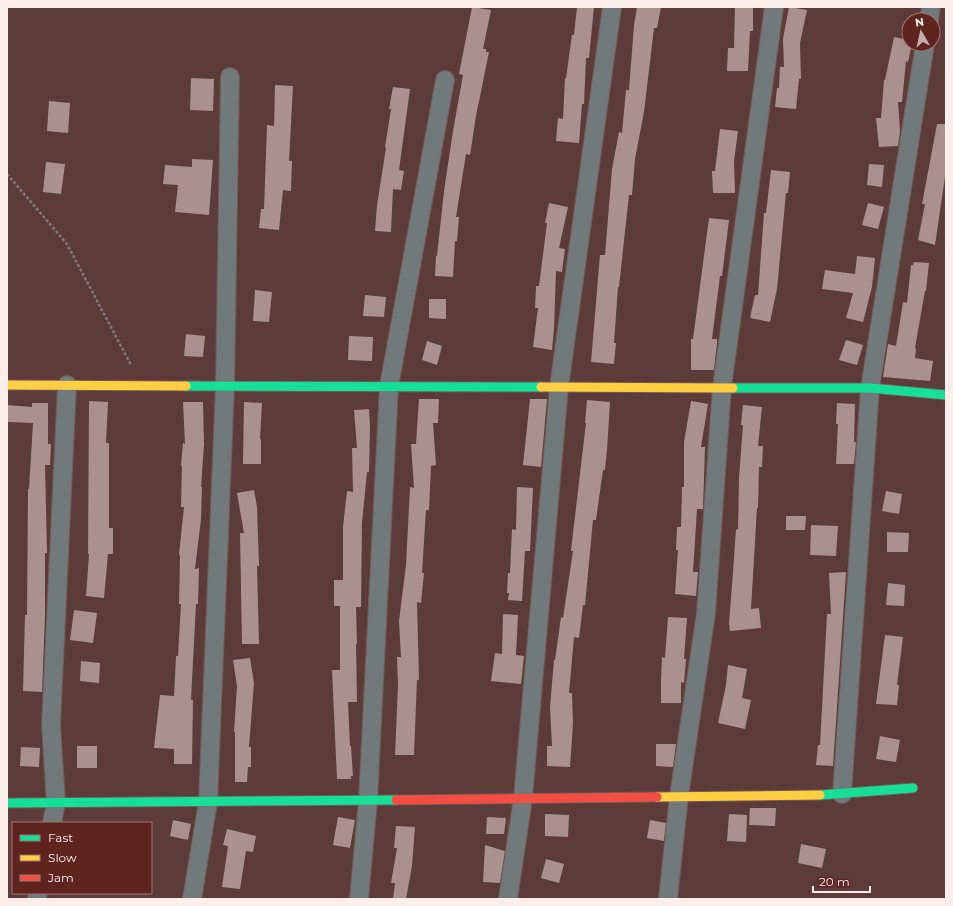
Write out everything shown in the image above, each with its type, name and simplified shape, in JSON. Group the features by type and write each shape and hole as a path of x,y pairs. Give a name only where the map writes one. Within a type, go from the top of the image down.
{"street":[{"path":"508,899 523,798 559,387 612,7"},
{"path":"668,899 679,796 706,613 722,387 774,7"},
{"path":"842,794 870,388 924,52"},
{"path":"192,899 208,802 225,386 230,77"},
{"path":"359,899 368,800 389,386 445,80"},
{"path":"7,385 870,388 946,395"},
{"path":"52,822 56,803 51,725 67,385"},
{"path":"7,803 824,795 913,788"}],"path":[{"path":"7,174 67,244 141,385"}],"building":[{"path":"472,7 491,10 483,49 486,49 486,52 489,52 470,155 466,154 456,217 459,217 457,241 455,241 453,277 435,276 444,191 463,75 459,74"},
{"path":"577,7 594,7 589,58 586,58 584,104 582,104 579,143 556,141 558,118 563,119 565,78 572,35 574,35"},
{"path":"637,7 661,7 657,28 654,28 644,112 635,159 632,195 629,195 618,287 614,364 591,362 600,255 605,255 612,169 619,132 622,133 626,90 629,90 634,25"},
{"path":"735,7 753,7 753,31 750,31 748,71 727,71 728,48 734,48"},
{"path":"789,7 807,10 800,43 801,79 799,79 796,109 775,107 777,88 779,88 780,67 784,67 783,39"},
{"path":"894,37 901,38 901,52 910,52 908,62 906,61 902,102 898,102 900,131 898,146 879,147 876,118 881,118 885,80"},
{"path":"191,78 214,79 213,111 190,110"},
{"path":"275,85 293,86 289,161 292,161 291,191 283,190 279,230 259,228 261,209 264,209 267,125 274,126"},
{"path":"393,87 410,89 399,170 404,171 401,190 393,189 391,232 375,231 377,205 391,109 389,109"},
{"path":"49,101 70,103 68,133 47,131"},
{"path":"937,124 946,124 946,170 935,245 918,240 925,204 922,204"},
{"path":"720,129 738,131 734,161 735,193 713,193 712,171 715,171"},
{"path":"192,159 213,160 209,215 175,212 178,185 163,184 165,165 192,167"},
{"path":"46,162 65,164 61,194 43,192"},
{"path":"869,164 884,165 882,187 867,185"},
{"path":"771,170 790,172 788,193 786,193 777,289 770,322 750,318 755,295 758,295 764,213 766,213"},
{"path":"549,203 568,207 559,248 565,249 562,272 556,271 552,350 533,347 538,308 535,308 536,286 539,286 547,223 545,223"},
{"path":"868,203 884,207 878,229 862,225"},
{"path":"709,218 729,220 712,339 717,339 714,370 691,370 691,339 693,339"},
{"path":"857,256 875,258 872,287 863,322 846,318 853,293 822,289 825,270 855,274"},
{"path":"914,262 929,263 926,291 915,348 915,358 933,361 930,381 883,377 888,344 896,346 903,302 907,303 911,265 913,265"},
{"path":"255,290 272,292 269,322 253,321"},
{"path":"365,295 386,297 384,317 363,316"},
{"path":"429,299 446,299 446,319 429,318"},
{"path":"186,334 205,336 203,357 184,356"},
{"path":"349,336 373,337 372,361 348,360"},
{"path":"846,340 863,345 857,365 839,360"},
{"path":"427,341 442,346 437,365 422,360"},
{"path":"419,399 439,399 438,423 433,423 436,465 431,466 429,510 426,510 422,573 424,573 421,603 417,602 419,680 417,680 414,755 395,755 398,686 397,657 401,657 399,621 406,565 410,487 414,488 411,444 416,444"},
{"path":"530,399 547,399 541,467 523,465"},
{"path":"587,400 610,402 605,470 603,470 596,520 593,520 585,605 583,605 579,638 574,637 569,693 572,693 573,723 570,767 547,766 547,746 552,746 550,707 554,660 561,617 563,618 573,551 571,551 586,423"},
{"path":"89,401 108,402 106,443 109,443 109,528 113,528 113,554 108,554 104,598 86,596 89,554"},
{"path":"691,401 708,404 701,447 705,447 703,509 697,509 693,572 698,572 696,596 675,594 678,550 676,550 677,527 681,527 682,487 684,487 684,442"},
{"path":"183,402 203,402 204,444 201,487 201,519 195,569 199,568 191,700 193,700 192,764 174,764 174,749 154,748 160,695 174,696 176,656 178,656 181,604 179,604 179,555 184,507 181,507 181,466 183,443 185,444"},
{"path":"244,402 262,403 260,439 261,464 243,464"},
{"path":"32,403 48,403 48,444 51,444 50,465 45,465 47,553 45,553 45,615 42,692 23,691 25,615 27,615 28,489 33,423 7,422 7,405 32,407"},
{"path":"837,403 855,404 854,442 856,442 854,464 836,464 838,424 836,424"},
{"path":"743,405 762,407 758,446 763,446 762,467 759,467 758,508 751,609 759,608 761,628 730,631 729,623 736,529 738,530"},
{"path":"369,409 369,472 367,472 362,523 361,607 356,607 357,702 348,702 353,776 351,776 351,779 337,779 332,670 340,670 340,606 334,606 334,580 343,580 343,527 347,491 353,492 352,448 357,448 354,410"},
{"path":"517,487 533,488 530,551 525,551 522,601 508,600 509,593 507,593 508,573 510,573 512,529 516,530"},
{"path":"254,490 257,507 259,566 257,566 259,644 242,644 240,533 244,533 237,493"},
{"path":"886,491 902,494 899,514 882,511"},
{"path":"786,516 806,516 805,530 786,530"},
{"path":"811,525 838,526 836,556 810,555"},
{"path":"887,532 909,533 908,552 887,552"},
{"path":"846,572 833,766 816,765 818,745 820,745 827,614 831,614 829,573"},
{"path":"888,583 905,585 904,606 886,605"},
{"path":"74,610 97,613 93,643 70,640"},
{"path":"503,614 518,615 516,655 524,656 521,684 491,681 495,653 502,654"},
{"path":"668,617 687,618 684,659 686,659 684,683 681,682 681,703 661,703 662,657 665,658"},
{"path":"885,635 903,637 897,685 899,685 897,705 876,704"},
{"path":"250,658 254,683 249,747 251,747 251,767 248,767 247,782 235,782 234,732 237,686 233,660"},
{"path":"81,661 100,663 99,683 80,681"},
{"path":"728,665 747,669 742,698 751,700 745,729 718,723 726,685"},
{"path":"880,736 900,740 896,762 876,759"},
{"path":"656,744 676,744 673,767 656,766"},
{"path":"77,746 97,746 97,768 77,768"},
{"path":"21,747 40,748 39,767 20,766"},
{"path":"750,808 776,808 775,826 749,825"},
{"path":"545,814 569,815 568,837 545,836"},
{"path":"729,814 747,815 746,842 727,841"},
{"path":"338,817 355,820 350,848 333,845"},
{"path":"487,817 506,818 504,834 486,834"},
{"path":"173,820 191,824 188,840 170,836"},
{"path":"650,820 666,823 664,841 647,838"},
{"path":"396,826 415,827 412,866 406,899 393,899 395,883 391,883 397,848 394,848"},
{"path":"227,829 256,836 253,852 246,851 240,889 222,887 228,846 223,845"},
{"path":"801,844 826,849 822,868 798,863"},
{"path":"485,845 505,851 500,883 483,882"},
{"path":"546,859 564,864 559,883 541,878"}],"traffic: fast":[{"path":"186,386 541,387"},
{"path":"733,388 870,388 946,395"},
{"path":"820,795 913,788"},
{"path":"7,803 396,800"}],"traffic: slow":[{"path":"7,385 186,386"},
{"path":"541,387 733,388"},
{"path":"657,797 820,795"}],"traffic: jam":[{"path":"396,800 657,797"}]}
